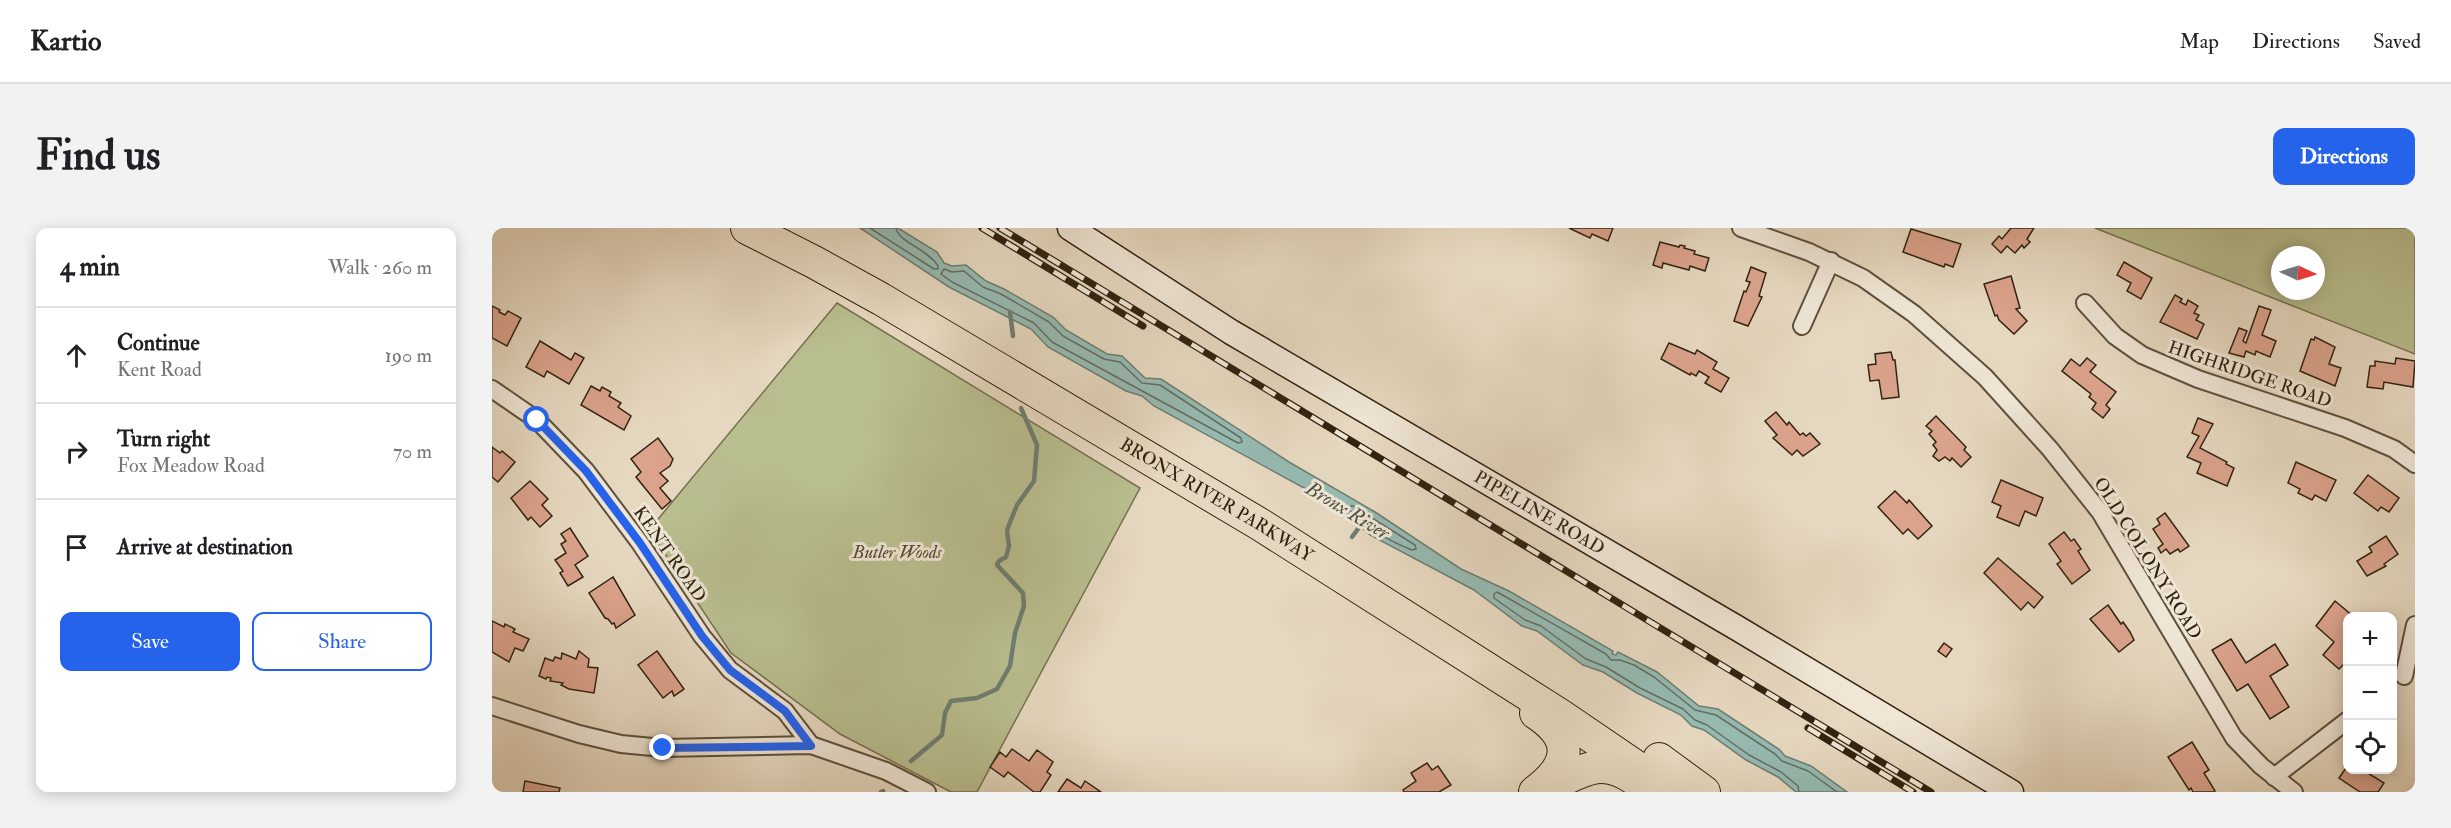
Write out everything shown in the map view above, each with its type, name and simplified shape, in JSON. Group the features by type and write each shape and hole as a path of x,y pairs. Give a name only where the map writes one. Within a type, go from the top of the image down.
{"highway":[{"name":"BRONX RIVER PARKWAY","path":"747,228 822,266 891,305 1270,531 1560,715 1673,792"},
{"name":"BRONX RIVER PARKWAY","path":"797,228 1271,509 1594,715 1704,792"},
{"path":"1448,644 1502,690 1549,722 1558,732 1564,745 1562,762 1552,780 1537,792"},
{"path":"1537,792 1580,772 1605,766 1623,771 1653,792"}],"street":[{"name":"PIPELINE ROAD","path":"1070,228 1272,356 1737,628 2011,792"},
{"name":"OLD COLONY ROAD","path":"1741,228 1759,231 1831,261 1863,278 1914,314 1985,377 2076,480 2116,537 2234,738 2274,777 2294,792"},
{"path":"1802,326 1831,261"},
{"name":"HIGHRIDGE ROAD","path":"2085,303 2115,336 2142,355 2198,379 2345,428 2394,449 2415,464"},
{"name":"KENT ROAD","path":"492,389 537,420 586,471 640,543 702,636 730,670 785,711 811,746"},
{"path":"2404,676 2415,625"},
{"path":"492,706 579,734 621,744 663,748 811,746 886,771 927,792"},
{"path":"2274,777 2343,724"}],"green space":[{"path":"2095,228 2415,228 2415,354 2278,300 2325,300 2325,246 2271,246 2271,297"},
{"name":"Butler Woods","path":"837,303 1140,488 977,792 951,792 840,734 731,653 649,530"}],"water":[{"name":"Bronx River","path":"860,228 898,228 937,252 944,263 952,266 966,265 986,281 1053,317 1066,330 1107,354 1122,356 1145,378 1161,379 1289,462 1375,512 1461,569 1509,591 1613,651 1612,654 1616,655 1618,652 1657,672 1699,706 1718,709 1780,750 1785,756 1811,766 1847,792 1796,792 1778,777 1746,760 1704,730 1692,726 1681,715 1637,693 1603,672 1583,665 1537,631 1522,626 1474,590 1370,535 1337,506 1154,406 1142,396 1126,391 1048,347 1031,329 949,287"}],"building":[{"path":"1569,228 1613,228 1608,241 1592,234 1590,238"},
{"path":"2011,228 2034,228 2027,239 2030,242 2024,248 2022,245 2015,253 2007,246 2001,253 1992,244 1999,236 2002,239"},
{"path":"1911,229 1961,244 1953,267 1945,264 1944,267 1903,252"},
{"path":"1660,242 1679,247 1680,245 1685,246 1684,248 1695,251 1694,254 1709,258 1705,271 1690,266 1689,270 1663,263 1662,268 1653,265"},
{"path":"2124,262 2152,278 2141,299 2127,291 2131,283 2117,275"},
{"path":"1751,267 1766,273 1759,296 1762,297 1748,326 1734,321 1744,291 1746,292 1750,282 1746,281"},
{"path":"2011,276 2020,308 2016,309 2027,321 2014,334 1999,320 1997,315 1995,316 1984,284"},
{"path":"2175,295 2182,299 2180,302 2186,305 2188,300 2198,306 2194,313 2199,315 2196,320 2204,324 2197,339 2160,322"},
{"path":"492,306 505,315 508,311 521,318 507,346 492,338"},
{"path":"2259,306 2271,310 2262,335 2276,341 2270,357 2256,351 2255,355 2246,351 2244,357 2229,353 2239,328 2247,331 2243,341 2246,343"},
{"path":"2315,337 2335,347 2329,364 2341,368 2335,386 2300,371 2311,339 2314,340"},
{"path":"540,341 571,360 575,353 584,358 569,384 547,371 544,377 526,367"},
{"path":"1669,343 1695,354 1697,350 1717,362 1713,369 1729,378 1721,392 1705,383 1709,377 1699,371 1696,376 1691,373 1690,375 1661,359"},
{"path":"1891,352 1895,360 1899,397 1882,399 1879,380 1870,381 1868,365 1876,364 1875,354"},
{"path":"2087,358 2096,365 2090,372 2116,392 2106,405 2110,409 2103,418 2092,409 2096,403 2089,397 2091,394 2062,371 2071,359 2080,366"},
{"path":"2396,358 2415,361 2413,387 2384,382 2383,389 2367,387 2370,366 2375,366 2375,361 2395,364"},
{"path":"591,386 600,391 602,387 611,392 609,396 621,403 618,407 631,416 624,430 581,405"},
{"path":"1776,412 1800,435 1803,433 1806,436 1810,433 1820,444 1803,456 1797,450 1792,455 1773,438 1777,435 1765,421"},
{"path":"1936,416 1966,447 1964,450 1971,457 1961,467 1952,458 1950,461 1945,457 1939,461 1933,456 1937,450 1933,445 1936,442 1929,434 1932,431 1926,426"},
{"path":"2198,418 2213,424 2200,448 2234,468 2227,486 2197,473 2201,463 2187,457 2199,436 2192,433"},
{"path":"658,438 673,459 670,466 660,473 668,481 660,488 671,501 662,509 636,477 641,472 631,459"},
{"path":"492,447 500,453 502,451 515,462 498,482 492,477"},
{"path":"2296,462 2336,480 2326,501 2315,495 2312,500 2298,493 2300,489 2288,483"},
{"path":"2368,475 2399,498 2389,512 2381,507 2378,511 2354,493"},
{"path":"2001,480 2043,498 2036,516 2025,511 2019,526 1997,517 2001,506 1992,502"},
{"path":"530,481 548,499 542,505 552,516 540,527 531,517 528,520 511,498"},
{"path":"1895,491 1907,503 1909,500 1932,526 1918,539 1908,529 1903,534 1878,507"},
{"path":"2165,513 2189,546 2180,552 2178,549 2170,554 2166,549 2161,553 2158,548 2163,544 2153,529 2160,524 2157,519"},
{"path":"570,528 588,556 575,565 583,577 568,586 560,573 563,571 555,560 566,553 561,544 566,541 561,534"},
{"path":"2064,532 2071,541 2074,539 2081,549 2078,551 2090,570 2072,584 2057,564 2061,561 2049,544"},
{"path":"2386,536 2398,554 2384,564 2386,566 2367,576 2357,561 2372,552 2369,547"},
{"path":"1998,558 2043,597 2034,608 2028,602 2021,610 1984,573"},
{"path":"613,577 635,615 616,628 614,623 612,624 605,618 589,593"},
{"path":"2335,601 2348,612 2343,612 2343,665 2339,669 2323,655 2334,642 2316,626"},
{"path":"2108,605 2121,624 2123,622 2134,640 2119,652 2090,619"},
{"path":"492,621 504,627 505,624 515,629 513,632 529,639 523,651 515,648 509,662 492,652"},
{"path":"2231,639 2246,663 2275,644 2288,665 2270,676 2289,707 2270,719 2248,684 2237,691 2212,650"},
{"path":"1944,643 1952,649 1946,657 1938,651"},
{"path":"579,651 589,659 588,667 598,668 594,693 569,689 561,685 563,683 539,676 545,658 553,661 555,657 561,659 562,653 576,659"},
{"path":"657,651 684,689 674,696 672,691 663,698 638,665"},
{"path":"2192,742 2209,770 2204,773 2214,792 2193,792 2191,788 2189,790 2168,757"},
{"path":"1012,749 1029,761 1037,750 1053,762 1047,772 1051,775 1040,792 1034,792 1008,772 1004,777 990,767 1000,752 1006,757"},
{"path":"1427,763 1432,770 1438,766 1451,785 1439,792 1404,792 1403,790 1416,781 1411,773"},
{"path":"2343,772 2369,774 2384,783 2378,792 2360,792 2339,778"},
{"path":"1067,779 1081,788 1085,781 1101,792 1058,792"},
{"path":"525,781 560,788 559,792 523,792"}],"waterway":[{"path":"1010,312 1013,336"},
{"path":"911,761 942,735 945,713 951,701 977,698 997,689 1010,666 1015,633 1024,606 1023,593 997,565 1006,557 1009,546 1007,530 1017,505 1034,481 1037,445 1021,408"},
{"name":"Bronx River","path":"1352,537 1363,522"}],"railway":[{"path":"982,228 1143,326"},
{"path":"1000,228 1931,792"},
{"path":"1808,728 1913,792"}],"route":[{"path":"537,420 586,471 640,543 702,636 730,670 785,711 811,746 663,748"}]}
